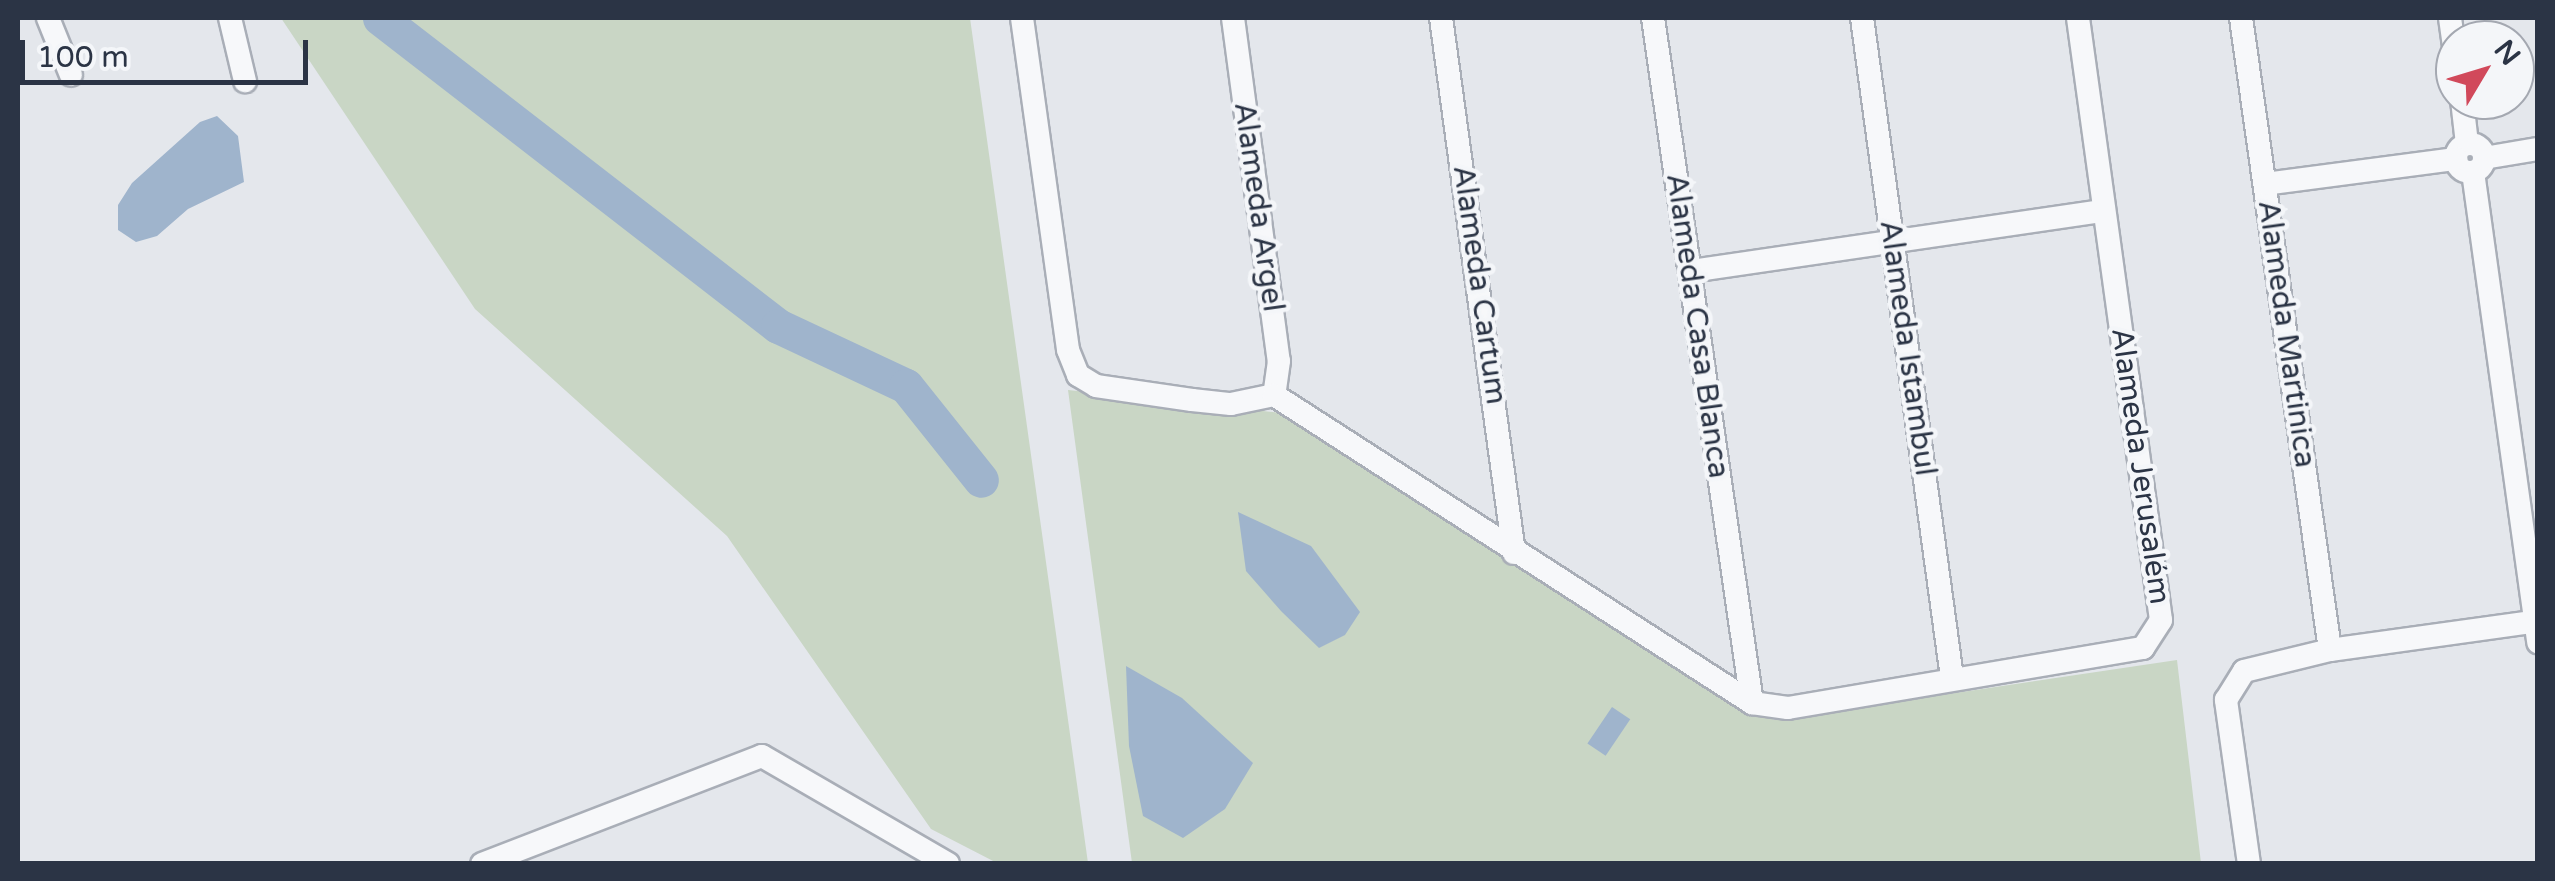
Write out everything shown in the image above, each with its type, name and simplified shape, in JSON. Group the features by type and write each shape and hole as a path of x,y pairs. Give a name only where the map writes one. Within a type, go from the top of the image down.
{"street":[{"path":"48,18 71,75"},
{"path":"230,18 246,81"},
{"path":"1022,18 1068,350 1078,375 1096,386 1231,404 1274,395"},
{"name":"Alameda Argel","path":"1234,18 1279,362 1274,395"},
{"name":"Alameda Cartum","path":"1441,18 1514,552"},
{"name":"Alameda Casa Blanca","path":"1652,18 1738,634 1752,704"},
{"name":"Alameda Istambul","path":"1862,18 1952,678"},
{"name":"Alameda Jerusalém","path":"1274,395 1752,704 1788,708 2144,648 2162,620 2078,18"},
{"name":"Alameda Martinica","path":"2241,18 2330,650"},
{"path":"2248,864 2226,700 2244,671 2330,650 2536,629 2465,120"},
{"path":"2265,184 2538,149"},
{"path":"1690,271 1892,237 2104,210"},
{"path":"482,864 762,756 948,864"}],"green space":[{"path":"281,18 970,18 1088,863 997,863 931,829 727,536 475,309"},
{"path":"1068,390 1282,413 1774,720 2177,660 2201,863 1132,863"}],"water":[{"path":"217,116 238,136 244,182 188,209 157,236 136,242 118,230 118,205 132,183 200,122"},
{"path":"1238,512 1311,546 1360,612 1345,635 1319,648 1246,571"},
{"path":"1126,666 1182,698 1253,763 1225,809 1183,838 1143,816 1129,746"},
{"path":"1612,707 1630,719 1606,756 1587,743"}],"waterway":[{"path":"380,18 778,326 906,386 981,480"}]}
